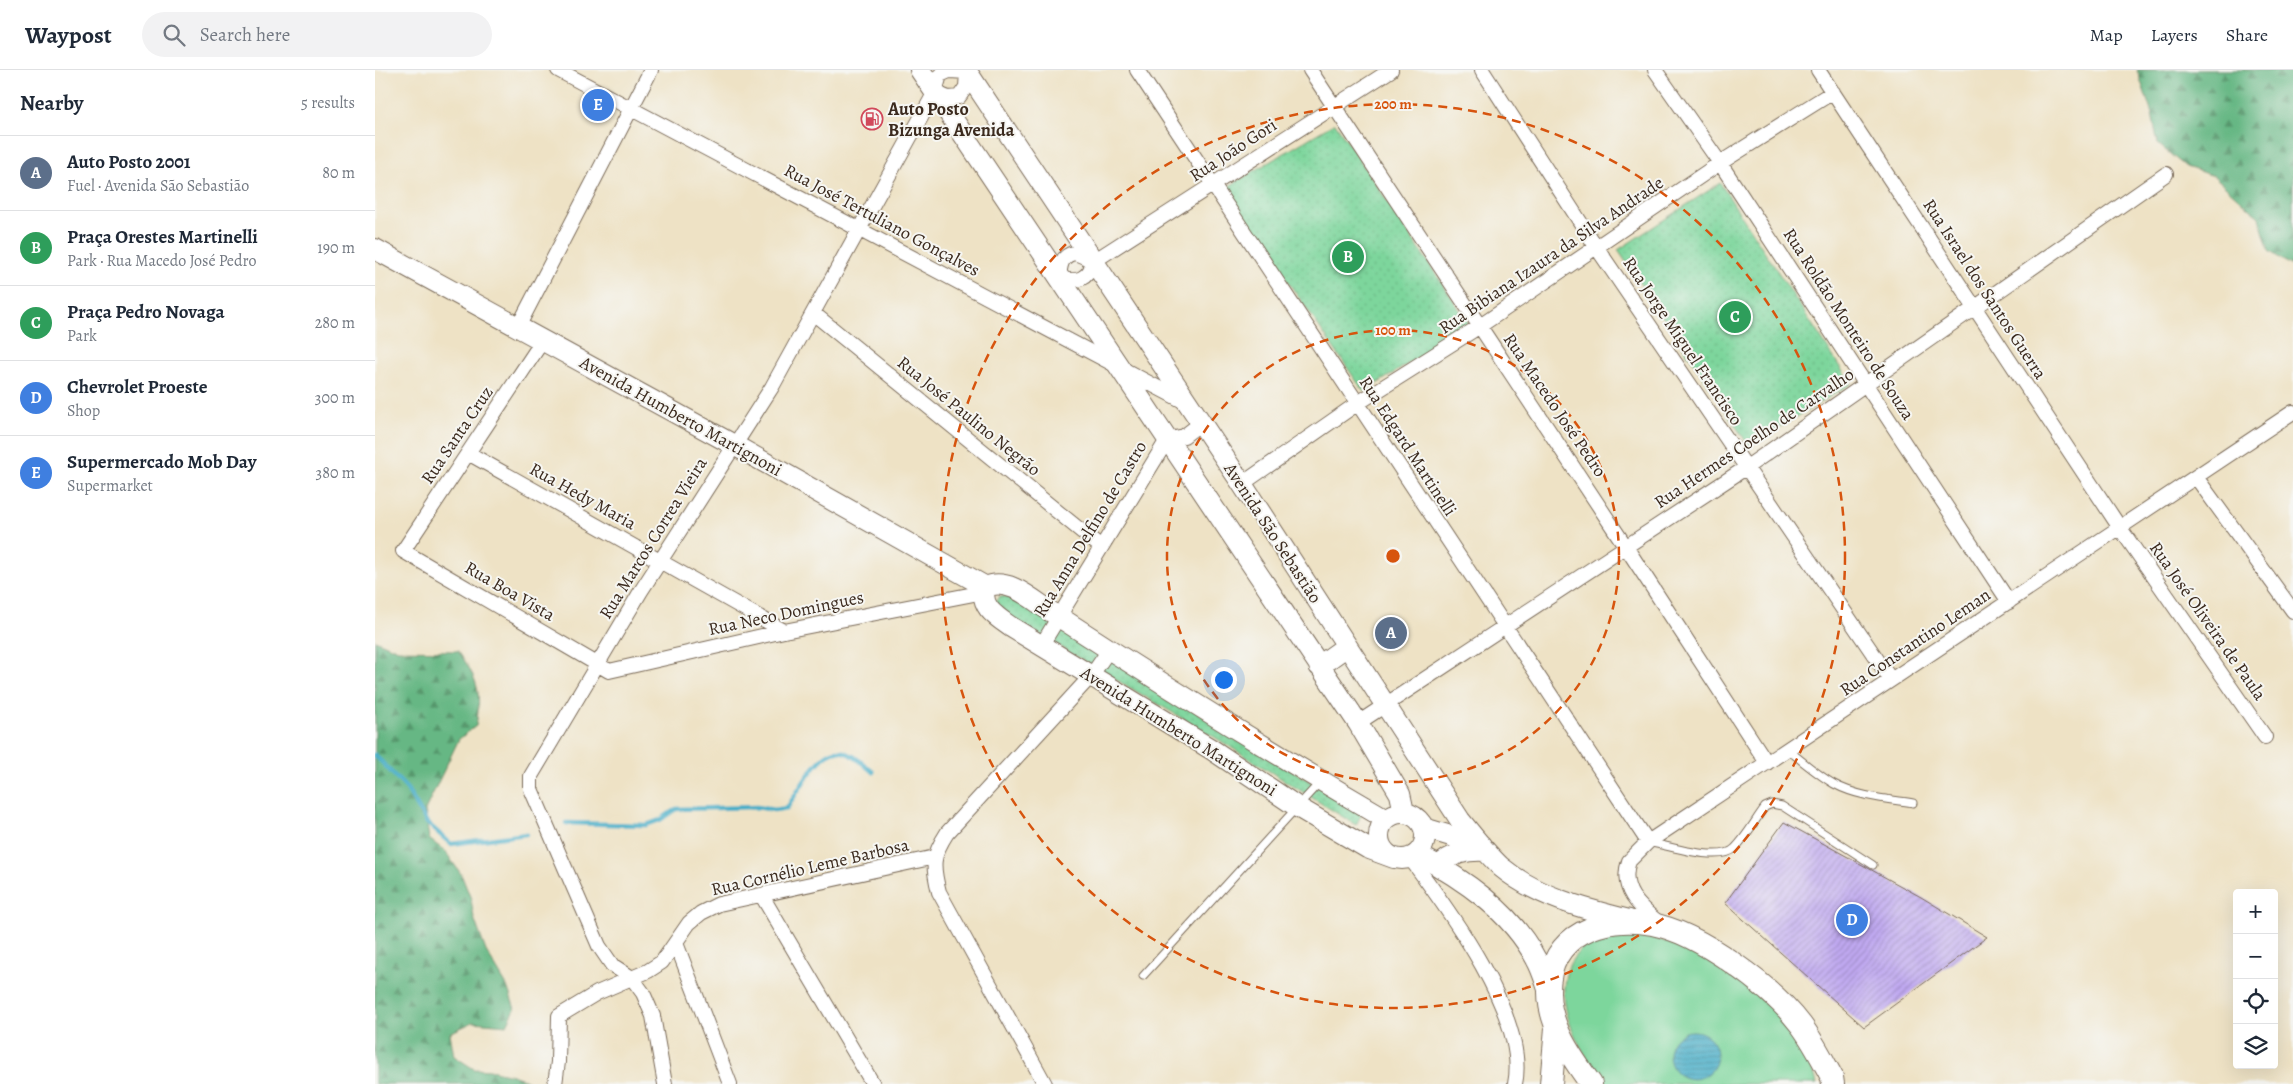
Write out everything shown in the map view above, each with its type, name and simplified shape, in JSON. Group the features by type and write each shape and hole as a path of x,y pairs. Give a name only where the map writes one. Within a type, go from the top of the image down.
{"main road":[{"name":"Avenida São Sebastião","path":"920,70 1357,723 1400,794 1395,816"},
{"name":"Avenida São Sebastião","path":"967,71 1243,484 1440,792 1484,848 1501,867 1550,895 1581,907 1641,923"},
{"name":"Avenida Humberto Martignoni","path":"375,249 734,445 985,590"},
{"name":"Avenida Humberto Martignoni","path":"1407,856 1367,848 1299,808 1211,749 1041,646 987,608 983,598 985,590 994,583 1013,587 1109,650 1322,780 1395,816 1417,818 1424,828"},
{"path":"1319,666 1347,646"},
{"path":"1395,816 1378,832 1379,842 1388,855 1407,856 1439,866 1487,899 1518,932 1536,960 1549,992 1556,1022 1567,1051 1591,1084"},
{"path":"1407,856 1425,841 1424,828 1484,848"},
{"path":"1439,866 1447,858 1458,853 1484,848"},
{"path":"1549,992 1553,968 1561,950 1572,939 1587,929 1602,924 1641,923 1665,928 1703,944 1754,978 1801,1024 1834,1082"},
{"path":"1551,1084 1556,1022"}],"street":[{"name":"Rua José Tertuliano Gonçalves","path":"557,70 1188,404"},
{"path":"518,327 651,70"},
{"name":"Rua Edgard Martinelli","path":"1137,70 1648,842"},
{"name":"Rua Macedo José Pedro","path":"1310,70 1767,763"},
{"name":"Rua João Gori","path":"1059,278 1071,281 1087,277 1094,261 1391,70"},
{"name":"Rua Jorge Miguel Francisco","path":"1482,70 1597,248 1891,680"},
{"name":"Rua Roldão Monteiro de Souza","path":"1655,70 1720,163 2009,602"},
{"name":"Rua Israel dos Santos Guerra","path":"1818,70 2120,528"},
{"name":"Rua Marcos Correa Vieira","path":"632,978 612,965 599,946 531,788 531,776 597,663 771,387 935,92 941,74 949,71 967,71"},
{"path":"935,92 948,98 959,98 966,87 967,71"},
{"name":"Rua Bibiana Izaura da Silva Andrade","path":"1243,484 1358,403 1480,326 1720,163 1833,92"},
{"name":"Rua Hermes Coelho de Carvalho","path":"1357,723 1747,467 2166,174"},
{"path":"1059,278 1063,260 1069,254 1084,256 1094,261"},
{"name":"Rua José Paulino Negrão","path":"813,313 1101,547"},
{"name":"Rua Santa Cruz","path":"403,551 543,340"},
{"name":"Rua Constantino Leman","path":"1665,928 1637,904 1627,883 1629,861 1648,842 2293,412"},
{"name":"Rua Anna Delfino de Castro","path":"1041,646 1167,440 1184,436 1201,423"},
{"name":"Rua Hedy Maria","path":"468,453 784,631"},
{"path":"2196,476 2293,611"},
{"name":"Rua José Oliveira de Paula","path":"2120,528 2265,737"},
{"name":"Rua Boa Vista","path":"403,551 597,663"},
{"name":"Rua Neco Domingues","path":"597,663 609,671 784,631 985,590"},
{"path":"1045,1084 939,892 933,868 937,848 947,833 1091,676 1109,650"},
{"path":"1407,856 1467,938 1494,987 1508,1025 1516,1056 1515,1084"},
{"name":"Rua Cornélio Leme Barbosa","path":"555,1084 558,1062 559,1016 597,993 632,978 662,962 689,923 701,913 719,904 935,857"},
{"path":"762,896 873,1084"},
{"path":"676,943 730,1084"},
{"path":"632,978 643,993 653,1016 665,1084"}],"lane":[{"path":"1787,750 1833,784 1847,790 1913,803"},
{"path":"1143,976 1299,808 1322,780"},
{"path":"1648,842 1712,854 1723,854 1734,849 1765,806 1772,804 1782,806 1873,865"}],"green space":[{"path":"2137,70 2293,70 2293,267 2269,251 2259,217 2214,176 2186,167 2158,144 2152,114"},
{"path":"1335,123 1470,325 1364,392 1224,189"},
{"path":"1720,183 1851,384 1749,446 1618,250"},
{"path":"1000,596 1008,597 1362,813 1356,825 1216,738 997,610 994,603"},
{"path":"375,640 398,650 458,651 477,686 479,704 476,726 459,739 425,810 429,839 445,851 461,874 471,899 474,918 486,951 507,986 515,1009 507,1025 473,1022 450,1033 454,1056 474,1069 490,1070 512,1075 527,1080 530,1084 375,1084"},
{"path":"1628,934 1658,939 1697,954 1745,984 1791,1028 1815,1076 1817,1084 1608,1084 1584,1053 1574,1033 1567,1013 1564,993 1566,973 1575,956 1591,942 1604,937"}],"water":[{"path":"1693,1031 1702,1033 1710,1038 1715,1046 1717,1055 1715,1064 1710,1072 1702,1077 1693,1079 1684,1077 1676,1072 1671,1064 1669,1055 1671,1046 1676,1038 1684,1033"}],"building":[{"path":"1784,822 1921,897 1987,937 1864,1027 1725,903"}],"waterway":[{"path":"566,823 646,825 660,820 676,809 757,807 774,810 787,808 816,765 830,753 837,751 847,753 873,772"},
{"path":"375,755 407,789 427,823 451,844 526,834"}],"place":[{"name":"Supermercado Mob Day","path":"598,105"},
{"name":"Auto Posto Bizunga Avenida","path":"872,119"},
{"name":"Praça Orestes Martinelli","path":"1348,257"},
{"name":"Praça Pedro Novaga","path":"1735,317"},
{"name":"Auto Posto 2001","path":"1391,633"},
{"name":"Chevrolet Proeste","path":"1852,920"}]}
